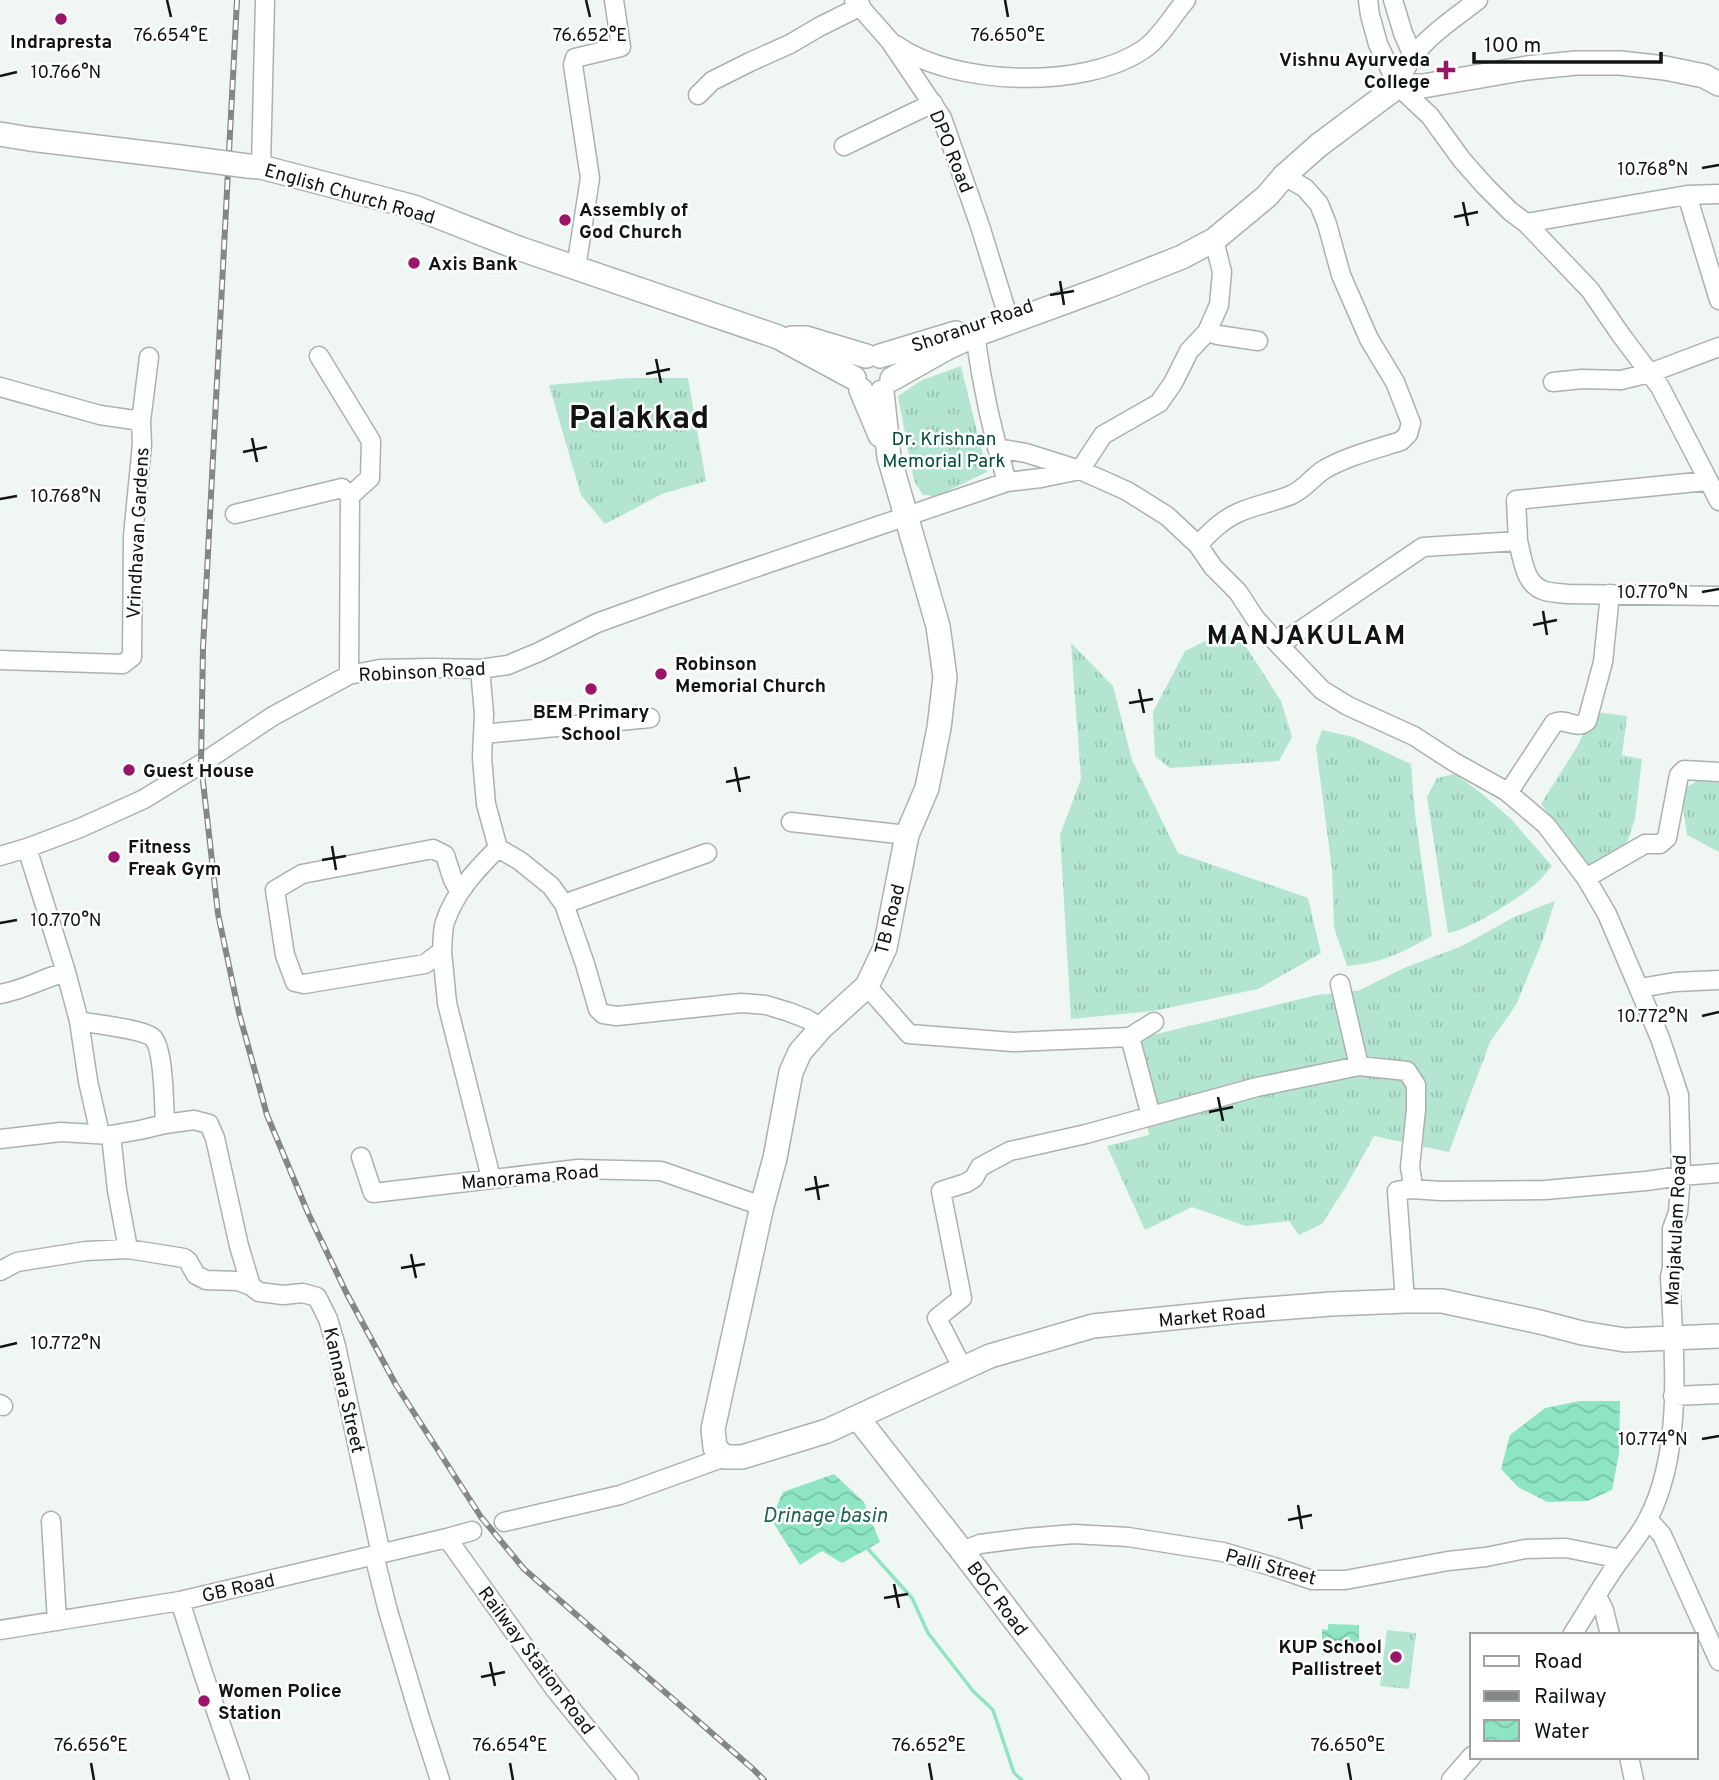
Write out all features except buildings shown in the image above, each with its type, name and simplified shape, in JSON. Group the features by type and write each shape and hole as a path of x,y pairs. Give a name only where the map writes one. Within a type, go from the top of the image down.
{"main road":[{"name":"Shoranur Road","path":"872,385 1009,318 1178,249 1211,232 1409,75 1576,63 1620,63 1704,76 1719,84"},
{"name":"English Church Road","path":"0,136 254,167 414,207 518,248 778,337 872,385"},
{"name":"Shoranur Road","path":"873,356 1009,318 1182,257 1214,240 1267,196 1284,176"},
{"name":"English Church Road","path":"778,337 806,338 873,356"},
{"name":"Shoranur Road","path":"872,385 892,368 885,359 873,356"},
{"path":"872,385 853,372 858,362 873,356"},
{"name":"TB Road","path":"725,1457 715,1448 713,1429 775,1158 794,1062 821,1028 867,986 885,948 907,835 927,788 939,728 945,677 938,626 905,515 872,385"},
{"name":"Market Road","path":"725,1457 742,1457 827,1431 990,1356 1093,1326 1331,1304 1442,1301 1582,1333 1625,1340 1719,1336"},
{"name":"BOC Road","path":"857,1417 1137,1780"}],"street":[{"path":"254,167 265,0"},
{"path":"576,268 590,178 573,65 575,58 621,47 614,0"},
{"path":"890,41 922,60 977,74 1031,78 1075,75 1121,61 1144,48 1186,0"},
{"path":"1368,0 1378,44 1409,75 1430,116 1462,160 1590,290 1660,387 1719,501"},
{"path":"1393,0 1403,33 1409,75"},
{"path":"1409,75 1428,39 1478,0"},
{"path":"698,95 712,81 790,44 857,3"},
{"name":"DPO Road","path":"857,3 890,41 942,118 1009,318"},
{"path":"844,146 933,103"},
{"path":"1198,545 1208,534 1240,511 1292,495 1305,487 1313,477 1340,461 1401,441 1408,434 1411,423 1395,382 1369,339 1341,275 1319,204 1305,188 1284,176"},
{"path":"1526,223 1687,195 1719,194"},
{"path":"1687,195 1719,300"},
{"path":"905,515 1007,482 1080,470 1102,435 1159,403 1173,383 1189,351 1207,332 1219,305 1222,272 1214,240"},
{"path":"1207,332 1258,341"},
{"path":"975,335 983,389 1007,482"},
{"path":"1553,382 1582,379 1621,380 1650,373 1719,347"},
{"path":"319,356 371,441 370,478 350,496"},
{"path":"141,421 149,357"},
{"name":"Vrindhavan Gardens","path":"0,387 100,415 141,421 141,454 133,536 132,657 123,664 0,660"},
{"name":"Manjakulam Road","path":"997,449 1026,453 1080,470 1127,491 1167,516 1198,545 1213,567 1238,592 1255,618 1322,690 1348,706 1414,736 1508,793 1546,825 1586,878 1607,914 1660,1038 1679,1095 1681,1176 1678,1212 1672,1229 1670,1277 1674,1420 1662,1486 1648,1519 1573,1633"},
{"path":"1707,481 1516,500 1518,541 1528,577 1536,587 1545,592 1719,596"},
{"path":"235,514 342,488 350,496 349,675"},
{"name":"Robinson Road","path":"0,856 80,828 144,799 273,716 349,675 380,669 480,670 508,665 597,623 905,515"},
{"path":"1279,645 1423,547 1518,541"},
{"path":"1508,793 1554,723 1562,720 1580,726 1587,721 1603,662 1610,594"},
{"path":"480,670 486,804 498,848 520,861 551,886 564,905 598,1009 603,1014 617,1017 741,1003 789,1012 821,1028"},
{"path":"483,734 650,718"},
{"path":"1586,878 1645,844 1660,844 1667,838 1679,775 1684,770 1719,772"},
{"path":"791,822 907,835"},
{"path":"27,848 79,1021 88,1081 105,1134 128,1249"},
{"path":"491,1178 447,1003 442,951 444,923 460,892 477,869 498,848"},
{"path":"442,951 425,964 304,984 295,982 285,955 275,890 302,874 433,849 445,855 460,892"},
{"path":"564,905 707,853"},
{"path":"0,994 19,990 66,971"},
{"path":"1640,988 1675,982 1719,980"},
{"path":"1340,984 1359,1066"},
{"path":"867,986 909,1034 1013,1042 1130,1037 1154,1022"},
{"path":"79,1021 142,1033 153,1039 160,1051 165,1124"},
{"path":"1130,1037 1151,1116"},
{"path":"962,1369 937,1318 962,1298 941,1191 966,1184 974,1178 980,1167 1010,1151 1086,1134 1256,1087 1359,1066 1407,1070 1416,1085 1411,1189"},
{"path":"0,1139 61,1132 105,1134 194,1120 209,1124 215,1138 239,1246 251,1286"},
{"name":"Manorama Road","path":"361,1157 373,1194 578,1169 661,1171 762,1206"},
{"path":"1405,1301 1397,1191 1545,1190 1719,1173"},
{"name":"Kannara Street","path":"0,1271 16,1262 86,1251 128,1249 184,1258 196,1275 206,1280 238,1282 259,1292 283,1295 303,1293 317,1297 328,1319 336,1346 378,1555"},
{"path":"1673,1396 1719,1394"},
{"path":"504,1522 620,1495 725,1457"},
{"path":"1648,1519 1661,1535 1719,1661"},
{"path":"51,1521 57,1621"},
{"name":"GB Road","path":"0,1630 180,1601 472,1531"},
{"name":"Palli Street","path":"961,1551 980,1544 1026,1538 1074,1534 1128,1537 1223,1552 1312,1580 1345,1580 1525,1549 1566,1548 1621,1559"},
{"name":"Railway Station Road","path":"447,1538 554,1688 629,1780"},
{"path":"378,1555 395,1635 440,1780"},
{"path":"1597,1596 1604,1609 1610,1633"},
{"path":"180,1601 240,1780"},
{"path":"1451,1780 1470,1758"},
{"path":"1629,1759 1634,1780"}],"green space":[{"name":"Dr. Krishnan Memorial Park","path":"961,366 987,472 937,496 923,495 914,481 898,396 922,380"},
{"path":"631,378 688,378 706,481 662,494 605,524 581,495 549,385"},
{"path":"1220,634 1241,639 1281,701 1292,737 1279,761 1170,768 1155,756 1153,712 1185,651"},
{"path":"1071,643 1113,686 1132,760 1178,853 1308,898 1321,953 1258,989 1153,1011 1071,1019 1060,835 1081,779"},
{"path":"1594,712 1627,716 1622,755 1642,759 1635,819 1627,842 1589,871 1541,804 1577,747"},
{"path":"1322,730 1353,737 1411,764 1432,936 1391,956 1359,965 1347,966 1334,927 1332,869 1316,747"},
{"path":"1455,774 1511,819 1552,866 1536,884 1504,906 1480,921 1448,933 1427,797 1437,778"},
{"path":"1696,781 1719,781 1719,852 1687,835 1681,791"},
{"path":"1555,901 1542,942 1516,1005 1490,1042 1449,1152 1374,1136 1322,1224 1299,1235 1289,1221 1246,1226 1192,1207 1145,1230 1107,1146 1149,1135 1136,1039 1317,995 1358,991 1404,968 1462,946 1514,917"},
{"path":"1387,1630 1416,1633 1409,1689 1380,1686"}],"water":[{"path":"1580,1401 1620,1401 1619,1453 1612,1490 1587,1501 1547,1502 1518,1487 1501,1469 1510,1435 1545,1408"},
{"name":"Drinage basin","path":"834,1474 864,1502 880,1542 842,1563 822,1551 800,1565 771,1519 783,1492"},
{"path":"1328,1624 1359,1625 1359,1646 1353,1652 1322,1655 1322,1629 1328,1630"}],"waterway":[{"path":"868,1549 912,1598 928,1633 973,1691 993,1710 1014,1773 1022,1780"}],"railway":[{"path":"237,0 203,648 201,764 218,914 239,1013 267,1115 308,1213 347,1294 396,1385 481,1517 524,1569 764,1780"}],"place":[{"name":"Indrapresta","path":"61,19"},
{"name":"Vishnu Ayurveda College","path":"1446,70"},
{"name":"Assembly of God Church","path":"565,220"},
{"name":"Axis Bank","path":"414,263"},
{"name":"Robinson Memorial Church","path":"661,674"},
{"name":"BEM Primary School","path":"591,689"},
{"name":"Guest House","path":"129,770"},
{"name":"Fitness Freak Gym","path":"114,857"},
{"name":"KUP School Pallistreet","path":"1396,1657"},
{"name":"Women Police Station","path":"204,1701"}],"district":[{"name":"Palakkad","path":"639,416"},
{"name":"MANJAKULAM","path":"1307,635"}]}
